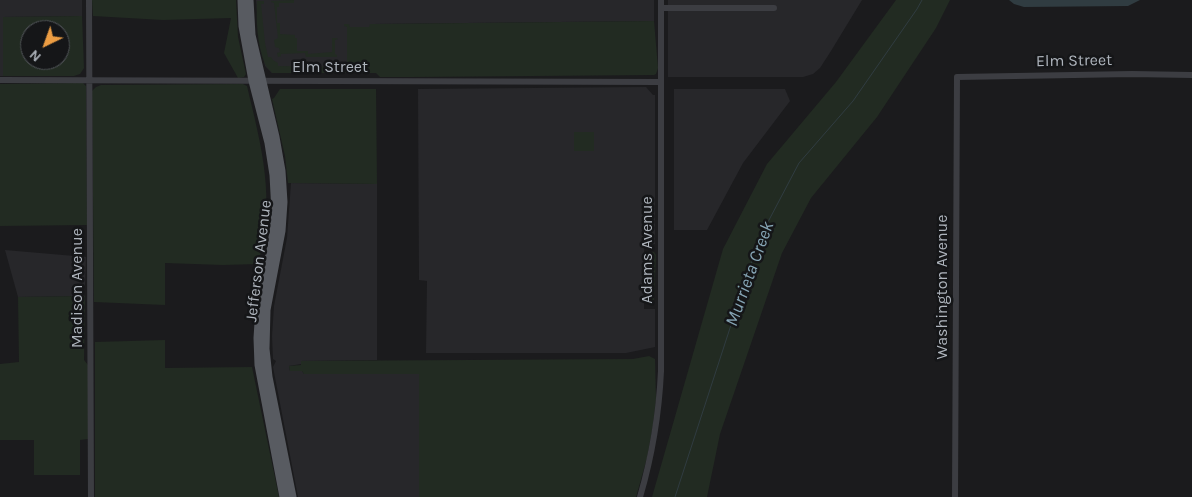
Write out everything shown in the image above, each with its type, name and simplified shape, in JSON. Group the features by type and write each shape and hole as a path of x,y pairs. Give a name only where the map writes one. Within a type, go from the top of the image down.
{"main road":[{"name":"Jefferson Avenue","path":"242,0 243,26 281,171 283,202 281,231 266,310 265,349 268,377 292,497"},
{"name":"Jefferson Avenue","path":"249,0 251,34 271,151 276,194 272,246 261,292 258,338 259,365 284,497"},
{"path":"276,194 279,206 278,226 281,231"},
{"path":"279,473 285,484 288,497"}],"street":[{"name":"Madison Avenue","path":"89,0 91,497"},
{"name":"Adams Avenue","path":"640,497 654,442 661,372 661,0"},
{"path":"661,8 774,8"},
{"name":"Elm Street","path":"957,77 1132,74 1192,75"},
{"name":"Washington Avenue","path":"955,497 957,77"},
{"name":"Elm Street","path":"0,80 660,82"}],"shaded area":[{"path":"0,0 82,0 82,16 4,17 3,76 0,76"},
{"path":"92,0 236,0 238,37 246,74 244,77 238,78 224,53 231,18 163,20 93,16"},
{"path":"256,0 654,0 654,21 375,24 376,73 272,73 265,66 262,53"},
{"path":"294,0 294,3 279,3 279,7 277,7 277,23 280,23 280,34 295,35 295,38 297,38 297,51 308,51 308,54 332,52 332,38 337,38 335,40 335,54 337,57 306,57 305,53 281,54 278,57 277,53 280,52 279,48 275,47 274,40 278,38 274,3 271,1"},
{"path":"668,0 862,0 820,68 813,74 803,77 668,77"},
{"path":"896,0 950,0 936,28 877,117 811,198 782,253 720,434 707,497 652,497 723,249 767,164 836,82"},
{"path":"1009,0 1140,0 1128,6 1024,7 1014,4"},
{"path":"257,1 264,1 264,4 261,4 268,57 271,57 278,63 278,66 333,67 335,63 335,73 272,73 262,57 260,49"},
{"path":"82,16 84,68 80,74 74,76 3,76 3,17"},
{"path":"654,21 658,68 654,75 380,77 376,73 344,73 344,64 347,64 347,27 344,24 349,24 350,27 369,27 370,24"},
{"path":"83,83 86,86 87,225 0,226 0,84"},
{"path":"243,84 247,86 258,131 265,174 266,218 258,264 165,263 165,305 94,302 92,91 101,85"},
{"path":"646,87 655,95 655,244 644,245 644,309 655,309 655,347 626,353 426,353 427,281 419,280 418,89"},
{"path":"280,89 376,89 377,184 288,183 285,156 272,99"},
{"path":"674,89 785,89 790,101 743,163 707,230 674,230"},
{"path":"574,132 594,132 594,151 574,151"},
{"path":"291,183 377,184 377,360 302,361 301,364 289,366 290,371 302,371 304,374 419,374 419,497 298,497 273,367 276,361 273,359 272,336 274,306 287,238"},
{"path":"5,250 86,257 85,285 80,293 85,296 18,297"},
{"path":"644,252 654,252 656,255 654,301 644,301"},
{"path":"85,296 84,360 88,365 88,439 80,440 80,475 34,475 34,440 0,440 0,364 19,362 18,297"},
{"path":"165,340 165,368 252,367 279,497 95,497 95,342"},
{"path":"649,356 655,359 656,399 647,458 636,497 419,497 419,374 304,374 302,371 290,371 289,366 301,365 301,361 633,359"}],"waterway":[{"name":"Murrieta Creek","path":"675,497 759,239 799,163 853,101 922,0"}]}
